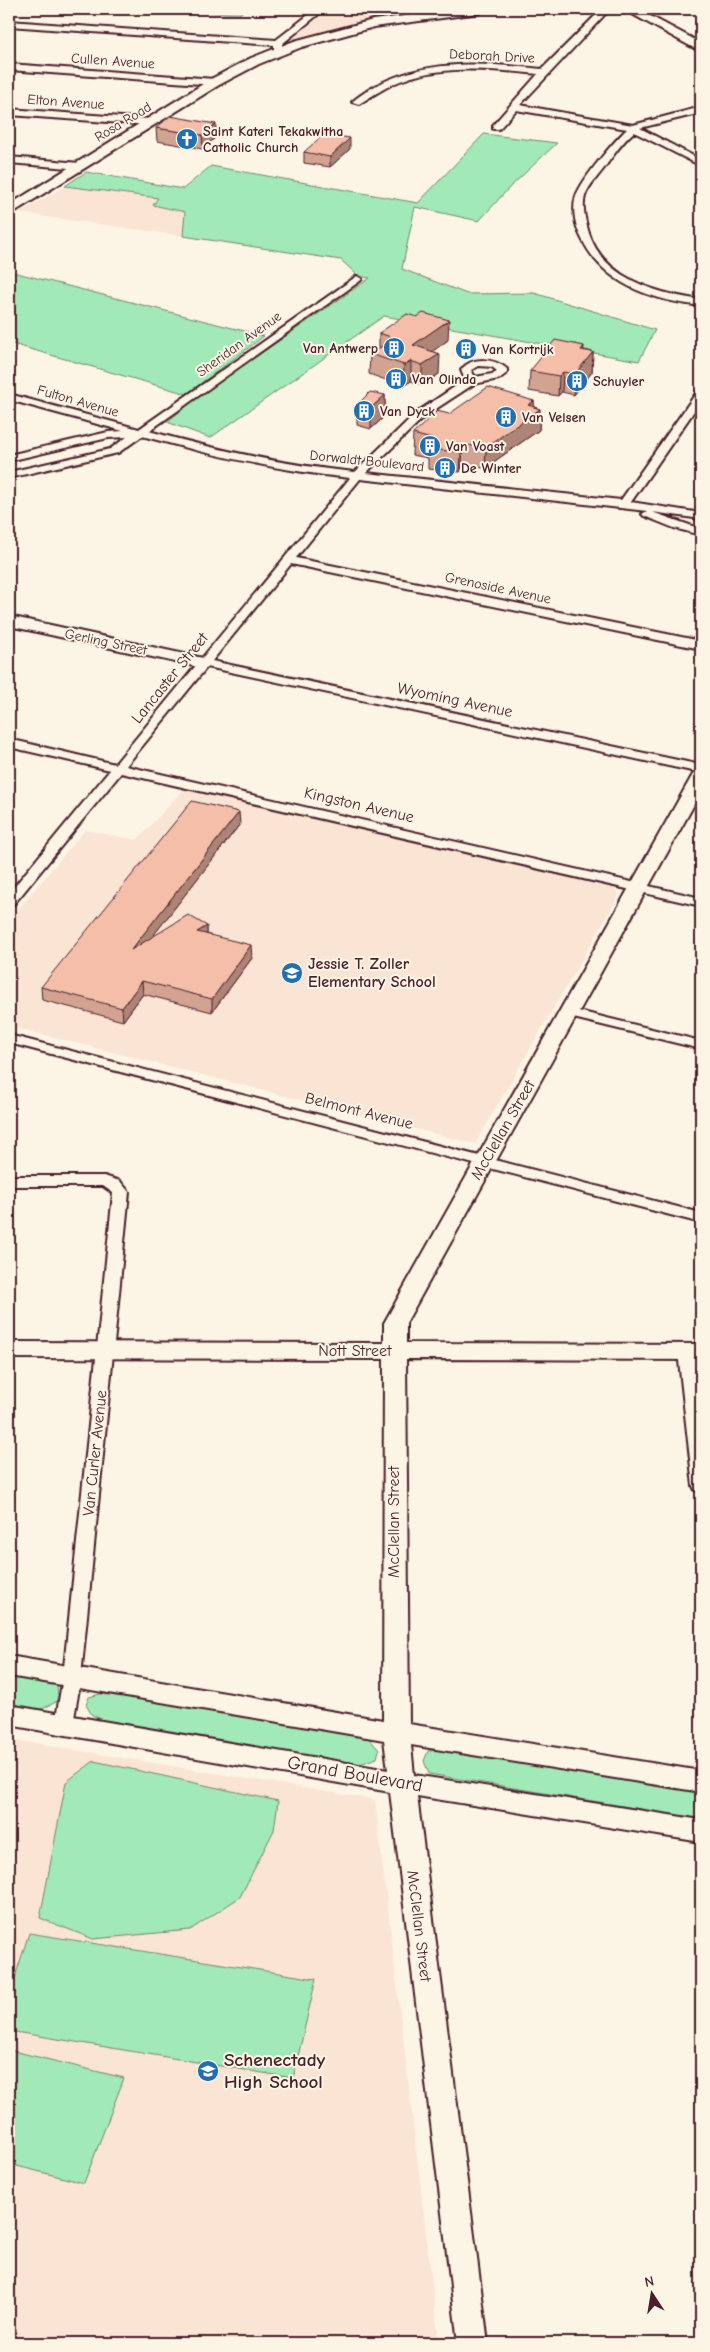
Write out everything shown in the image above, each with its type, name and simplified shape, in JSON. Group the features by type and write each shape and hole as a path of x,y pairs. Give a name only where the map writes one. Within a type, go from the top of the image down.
{"street":[{"path":"9,24 278,47 321,9"},
{"name":"Rosa Road","path":"9,211 150,122 278,47 373,24 480,9"},
{"path":"496,127 544,72 606,9"},
{"path":"629,9 701,48"},
{"name":"Deborah Drive","path":"356,102 391,81 441,67 485,66 544,72"},
{"name":"Cullen Avenue","path":"9,67 216,82"},
{"path":"516,106 635,127 701,163"},
{"path":"701,110 635,127 581,194 577,212 586,239 595,257 611,272 638,288 670,299 701,303"},
{"name":"Elton Avenue","path":"9,112 150,122"},
{"path":"9,160 80,166"},
{"name":"Sheridan Avenue","path":"9,476 114,451 357,279"},
{"name":"Lancaster Street","path":"9,901 357,476 421,414 471,381"},
{"path":"624,504 701,394"},
{"name":"Fulton Avenue","path":"9,397 139,434"},
{"path":"9,458 108,435 139,434"},
{"name":"Dorwaldt Boulevard","path":"139,434 224,455 314,471 624,504 701,516"},
{"name":"Dorwaldt Boulevard","path":"624,504 678,526 701,532"},
{"name":"Grenoside Avenue","path":"290,560 701,645"},
{"name":"Gerling Street","path":"9,621 203,663"},
{"name":"Wyoming Avenue","path":"203,663 701,769"},
{"name":"Kingston Avenue","path":"9,743 701,902"},
{"name":"McClellan Street","path":"474,2343 400,1782 396,1732 393,1351 395,1323 484,1161 570,1014 701,776"},
{"path":"9,879 24,883"},
{"path":"570,1014 701,1045"},
{"name":"Belmont Avenue","path":"9,1039 701,1218"},
{"name":"Van Curler Avenue","path":"9,1181 104,1181 114,1184 121,1192 72,1677 64,1724"},
{"name":"Nott Street","path":"9,1350 694,1352"},
{"path":"694,1352 701,1486"},
{"path":"9,1666 396,1732 701,1780"},
{"name":"Grand Boulevard","path":"9,1715 701,1831"}],"shaded area":[{"path":"330,9 439,9 364,23 291,43 286,41"},
{"path":"65,186 158,198 154,205 185,212 183,236 19,213"},
{"name":"Jessie T. Zoller Elementary School","path":"183,790 613,887 619,895 475,1144 9,1026 9,920 85,830 137,840"},
{"name":"Schenectady High School","path":"9,1739 375,1800 439,2343 9,2343"}],"green space":[{"path":"146,9 245,9 240,14"},
{"path":"484,134 557,143 509,188 479,221 415,207 402,269 467,294 534,293 655,330 639,361 384,316 210,438 167,422 199,396 370,278 358,276 341,260 183,236 185,212 153,205 158,198 65,186 86,172 183,189 211,166 418,203"},
{"path":"9,271 264,336 187,394 9,343"},
{"path":"9,1675 57,1683 58,1696 56,1702 40,1710 9,1704"},
{"path":"100,1694 172,1702 367,1736 379,1750 377,1758 360,1764 105,1721 92,1715 86,1705 89,1697"},
{"path":"449,1749 701,1792 701,1819 429,1774 424,1761 428,1751"},
{"path":"94,1761 278,1801 274,1830 240,1897 190,1930 93,1939 40,1918 66,1782"},
{"path":"29,1933 316,1979 293,2078 9,2031 9,1996"},
{"path":"9,2050 124,2078 84,2183 9,2164"}],"building":[{"path":"170,116 216,124 202,135 156,128"},
{"path":"324,134 350,138 330,157 304,152"},
{"path":"423,313 449,320 413,345 440,354 422,365 411,361 404,365 370,354 390,341 386,340 391,337 379,333 407,314 417,317"},
{"path":"555,340 584,346 581,350 593,352 575,374 563,372 559,376 530,371"},
{"path":"488,387 534,401 528,405 540,409 486,447 463,445 461,452 428,449 432,439 413,434 437,411 449,414"},
{"path":"370,392 385,395 371,408 357,405"},
{"path":"192,801 239,812 131,950 188,915 207,926 197,932 251,945 212,999 142,981 122,1008 41,987"}],"place":[{"name":"Saint Kateri Tekakwitha Catholic Church","path":"187,139"},
{"name":"Van Antwerp","path":"394,348"},
{"name":"Van Kortrijk","path":"466,349"},
{"name":"Van Olinda","path":"396,379"},
{"name":"Schuyler","path":"577,381"},
{"name":"Van Dyck","path":"364,411"},
{"name":"Van Velsen","path":"506,417"},
{"name":"Van Voast","path":"430,446"},
{"name":"De Winter","path":"445,468"},
{"name":"Jessie T. Zoller Elementary School","path":"292,973"},
{"name":"Schenectady High School","path":"208,2071"}]}
